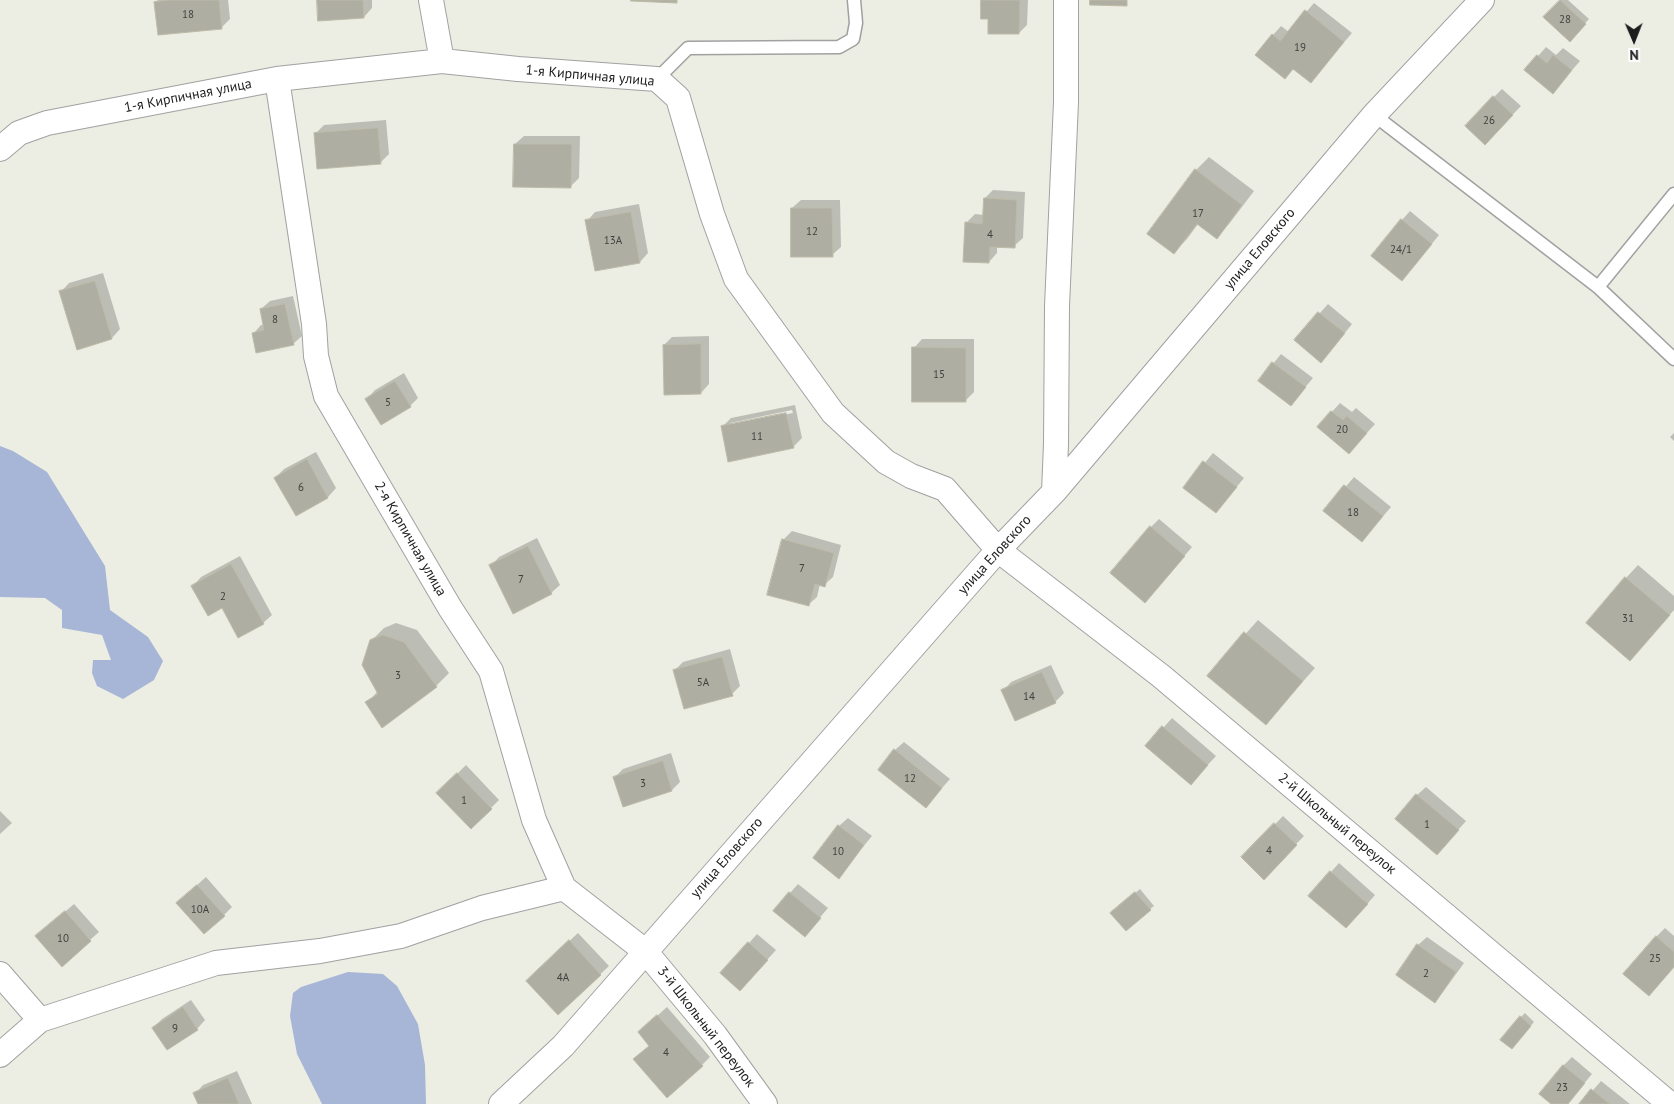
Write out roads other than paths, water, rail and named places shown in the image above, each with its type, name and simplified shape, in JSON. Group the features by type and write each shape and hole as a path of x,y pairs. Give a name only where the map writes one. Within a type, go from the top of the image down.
{"street":[{"path":"431,0 442,61"},
{"path":"1054,492 1057,306 1066,102 1066,0"},
{"name":"улица Еловского","path":"501,1104 563,1046 998,550 1054,492 1374,114 1482,0"},
{"name":"1-я Кирпичная улица","path":"0,148 19,133 47,123 277,79 442,61 518,69 657,79 678,98 712,214 736,279 833,413 886,462 912,476 945,489 998,550"},
{"name":"2-я Кирпичная улица","path":"277,79 314,324 316,356 326,396 450,608 491,671 534,820 564,888 645,952"},
{"name":"2-й Школьный переулок","path":"998,550 1161,676 1670,1104"},
{"path":"0,1055 40,1020 216,963 320,951 401,936 482,908 564,888"},
{"name":"3-й Школьный переулок","path":"645,952 715,1035 765,1104"},
{"path":"0,974 40,1020"}],"lane":[{"path":"657,79 688,48 839,47 853,39 856,23 854,0"},
{"path":"1374,114 1598,286 1674,359"},
{"path":"1598,286 1674,194"}],"water":[{"path":"0,446 13,451 47,472 105,566 110,610 148,637 163,661 154,680 123,699 97,686 92,673 93,660 111,660 102,635 62,628 62,610 45,598 0,597"},
{"path":"348,972 383,974 397,986 418,1024 425,1065 426,1104 322,1104 297,1054 290,1016 293,993 301,987"}]}
